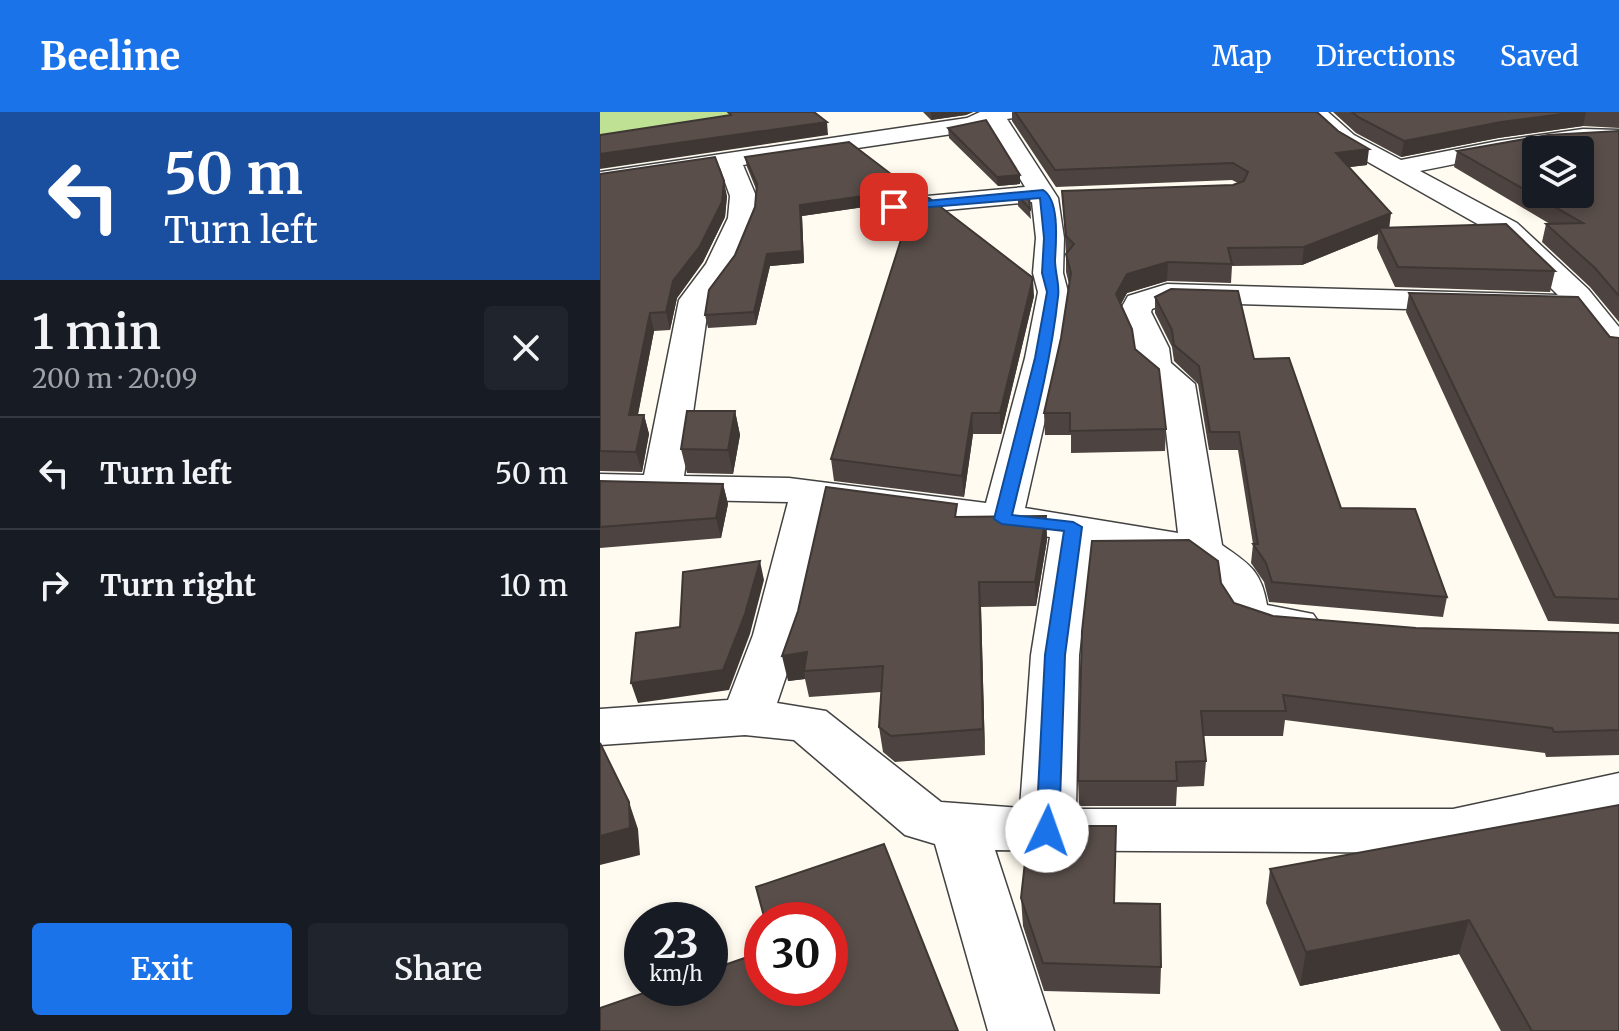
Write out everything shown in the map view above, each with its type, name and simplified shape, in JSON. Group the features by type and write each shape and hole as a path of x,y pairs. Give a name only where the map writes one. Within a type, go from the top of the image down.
{"street":[{"path":"1315,112 1346,140 1507,229 1586,306 1619,348"},
{"path":"600,179 972,124 999,113 1055,196 1048,273 1053,292 1042,358 1002,519"},
{"path":"1394,169 1498,148 1583,136 1619,137"},
{"path":"662,487 694,300 720,266 741,218 743,196 730,162"},
{"path":"894,207 1055,196"},
{"path":"1201,550 1178,384 1154,367 1152,348 1135,312 1139,303 1167,293 1586,306 1619,304"},
{"path":"600,486 811,493 1073,527 1201,550 1236,575 1241,583 1245,607 1251,615 1271,622 1333,627"},
{"path":"745,717 760,689 779,633 811,493"},
{"path":"1047,831 1055,655 1073,527"},
{"path":"600,727 745,717 808,724 925,820 959,827 1047,831 1453,831 1619,793"},
{"path":"959,827 1021,1031"}],"green space":[{"path":"600,112 777,112 600,140"}],"building":[{"path":"728,112 814,112 827,122 600,154 600,135 731,115"},
{"path":"1015,112 1317,112 1338,131 1369,149 1336,153 1391,213 1304,247 1228,248 1232,264 1168,262 1127,274 1116,294 1132,329 1135,349 1159,369 1166,429 1070,431 1070,413 1044,413 1061,338 1071,273 1066,254 1074,244 1066,236 1062,191 1233,185 1244,181 1248,172 1233,163 1055,170"},
{"path":"1352,112 1577,112 1501,122 1404,141"},
{"path":"986,120 1020,175 997,177 948,128"},
{"path":"1619,131 1619,296 1595,268 1546,224 1583,223 1557,208 1594,208 1594,136 1542,136"},
{"path":"1522,140 1522,188 1457,151"},
{"path":"849,142 904,184 883,187 877,194 800,205 802,251 767,254 754,312 705,315 709,290 735,255 755,207 757,184 745,157"},
{"path":"715,157 724,181 722,202 700,246 673,281 666,312 650,313 629,415 644,415 636,452 600,451 600,174"},
{"path":"1029,195 1030,209 1018,196"},
{"path":"929,198 1033,278 1000,413 972,413 962,476 831,459 914,199"},
{"path":"1506,224 1555,271 1398,267 1379,228"},
{"path":"1171,289 1238,291 1254,359 1289,358 1341,508 1415,509 1447,597 1272,582 1266,563 1253,544 1258,544 1239,432 1210,432 1199,366 1174,345 1172,330 1155,297"},
{"path":"1409,293 1578,297 1610,337 1619,338 1619,599 1555,597"},
{"path":"687,411 735,411 728,450 681,449"},
{"path":"600,481 723,484 716,518 600,527"},
{"path":"826,487 957,504 955,517 1046,516 1035,582 979,582 983,729 891,736 879,727 883,666 804,671 807,652 782,656 798,611"},
{"path":"1189,540 1218,561 1221,583 1234,603 1273,616 1416,628 1619,633 1619,730 1554,732 1552,728 1283,695 1286,711 1201,711 1206,761 1176,762 1177,781 1078,781 1082,631 1092,541"},
{"path":"760,561 745,614 723,670 631,683 636,633 680,627 683,572"},
{"path":"600,743 629,802 630,828 600,836"},
{"path":"1619,805 1619,1031 1532,1031 1469,920 1306,952 1270,869"},
{"path":"1029,826 1116,826 1114,903 1160,904 1161,967 1043,963 1021,898"},
{"path":"884,844 958,1031 600,1031 600,1008 624,1000 624,1006 728,1006 728,964 744,958 744,1006 848,1006 848,902 760,902 756,887"}],"route":[{"path":"894,207 1043,193 1045,198 1050,238 1048,273 1053,292 1042,358 1002,519 1073,527 1055,655 1047,831"}]}
